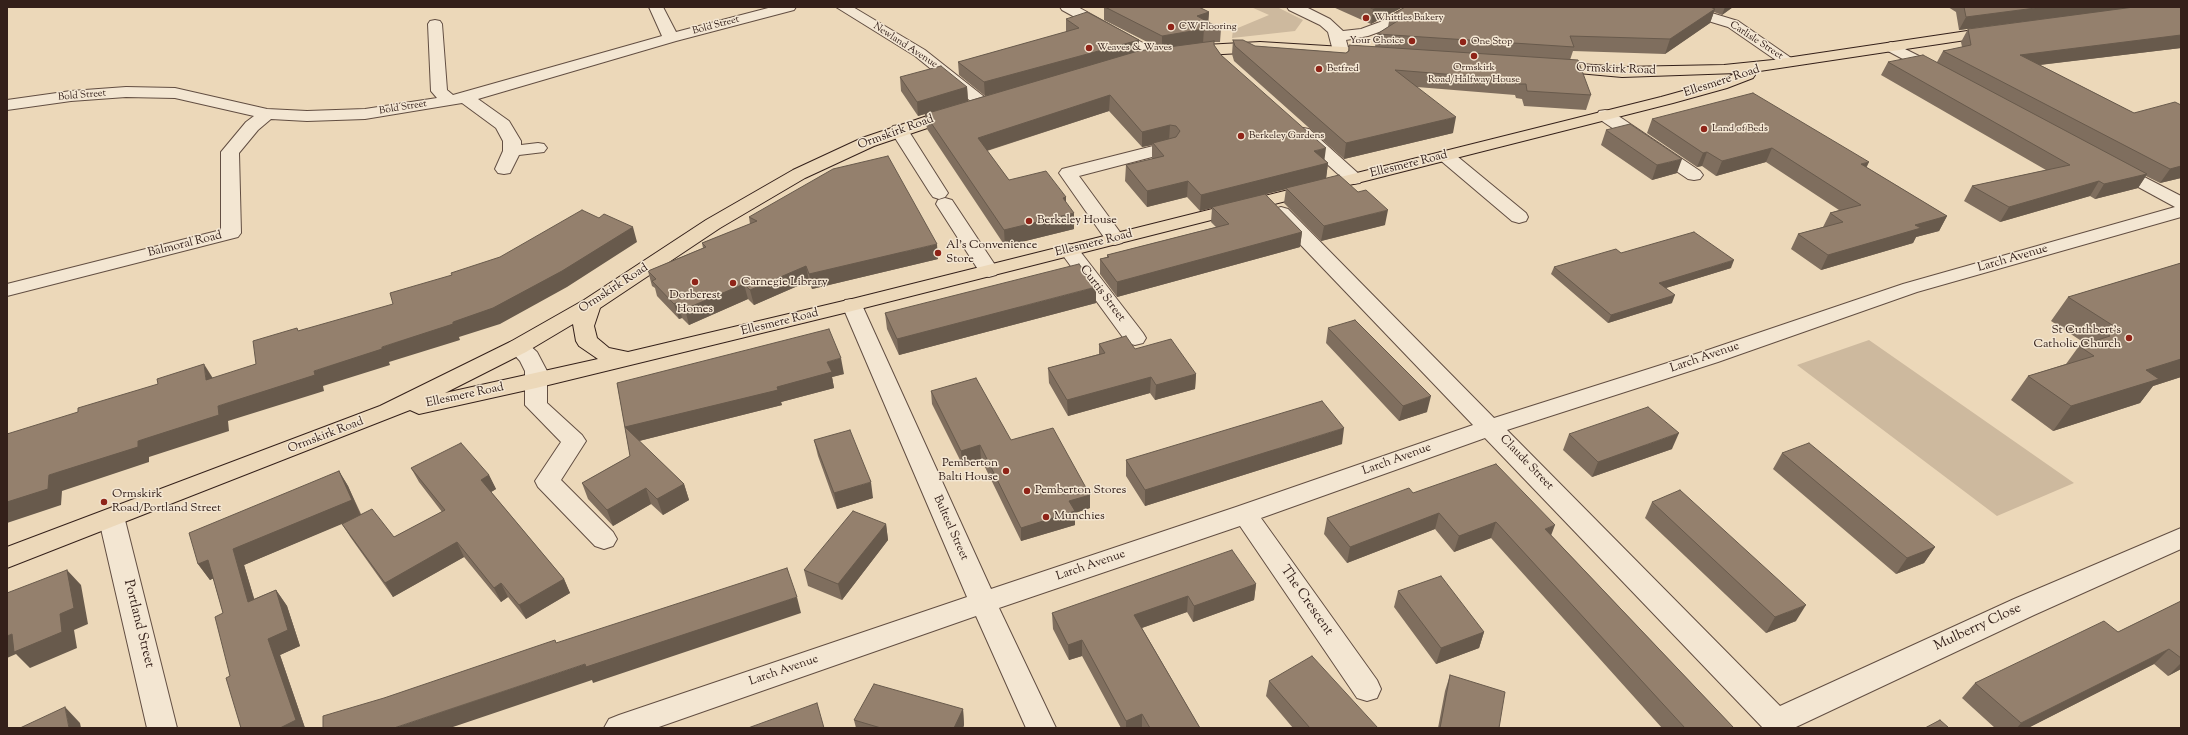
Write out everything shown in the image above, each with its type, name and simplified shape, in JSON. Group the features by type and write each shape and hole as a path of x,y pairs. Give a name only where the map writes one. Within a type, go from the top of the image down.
{"highway":[{"name":"Ormskirk Road","path":"1535,66 1622,72 1686,72 1781,64 1891,46 2008,30"},
{"path":"1129,62 1159,55 1224,48 1283,48 1340,44 1395,56"},
{"name":"Ellesmere Road","path":"388,412 536,381 631,359 989,271 1667,100 1721,85 1781,64"},
{"path":"1622,72 1641,77 1660,85 1665,90 1667,100"},
{"name":"Ormskirk Road","path":"7,558 112,520 388,412 518,347 591,305 758,196 833,157 900,130 991,101"},
{"path":"591,305 583,326 587,341 602,353 631,359"}],"street":[{"path":"656,7 671,38"},
{"name":"Bold Street","path":"7,105 79,95 126,92 175,93 267,114 307,116 365,114 457,99 671,38 789,7"},
{"name":"Newland Avenue","path":"843,7 920,53 991,101"},
{"path":"1067,7 1147,51 1159,55"},
{"path":"1294,7 1325,22 1334,29 1340,44 1385,25 1417,7"},
{"name":"Carlisle Street","path":"1677,7 1733,24 1781,64"},
{"path":"435,24 439,91 457,99 502,125 512,141 512,151 504,169"},
{"path":"1891,46 1953,80"},
{"path":"1224,48 1222,59 1227,65"},
{"name":"Balmoral Road","path":"7,290 231,233 230,152 252,126 267,114"},
{"path":"1605,115 1694,175"},
{"path":"1292,124 1354,179"},
{"path":"900,130 989,271"},
{"path":"1115,239 1068,173 1170,147"},
{"path":"512,151 538,148"},
{"path":"1446,156 1519,217"},
{"path":"2098,158 2181,203"},
{"name":"Claude Street","path":"1268,200 1779,725"},
{"name":"Larch Avenue","path":"619,728 983,602 1245,514 1490,427 1710,357 1910,288 2181,211"},
{"name":"Curtis Street","path":"1069,250 1135,338"},
{"name":"Bulteel Street","path":"852,305 983,602 1042,728"},
{"path":"518,347 530,357 536,371 536,405 574,441 547,481 604,539"},
{"name":"The Crescent","path":"1245,514 1366,689"},
{"name":"Portland Street","path":"112,520 143,643 162,728"},
{"name":"Mulberry Close","path":"1779,725 2024,607 2181,538"}],"shaded area":[{"path":"1251,7 1277,7 1303,20 1295,31 1232,38 1233,30 1269,15"},
{"path":"1869,340 2074,483 1997,516 1797,365"}],"building":[{"path":"1105,7 1199,7 1209,12 1197,16 1221,29 1204,29 1162,36"},
{"path":"1405,7 1710,7 1715,9 1670,39 1570,36 1574,47 1377,34 1399,20 1390,16"},
{"path":"1964,7 2043,7 1966,17"},
{"path":"2134,7 2181,7 2181,35 2020,55 2134,113 2175,102 2181,105 2181,166 2170,169 1943,51 1971,45 1968,29"},
{"path":"1087,12 1139,40 984,82 958,62 1079,28 1066,19"},
{"path":"1233,40 1243,40 1255,46 1346,53 1349,51 1349,45 1578,60 1591,95 1527,91 1526,84 1519,84 1518,80 1395,70 1456,117 1346,143 1235,46"},
{"path":"1214,41 1214,45 1221,55 1326,148 1314,151 1328,163 1201,195 1188,181 1147,191 1126,165 1164,156 1153,143 1176,137 1180,131 1176,126 1170,125 1142,132 1110,95 978,138 1009,180 1046,171 1066,197 1063,198 1074,213 1004,230 925,114 1138,51"},
{"path":"1923,55 2147,174 2104,184 2099,181 2009,207 1972,186 2070,165 1888,62"},
{"path":"941,66 967,87 917,102 900,77"},
{"path":"1753,93 1869,162 1861,164 1947,216 1915,225 1921,228 1828,255 1798,234 1843,222 1830,213 1861,205 1772,148 1722,161 1707,152 1703,153 1652,119"},
{"path":"1630,124 1682,159 1657,165 1606,130"},
{"path":"888,156 937,244 809,274 806,266 750,290 744,284 685,309 678,302 674,304 652,281 656,279 648,271 706,247 702,243 757,221 749,217 833,169"},
{"path":"1339,175 1358,192 1366,190 1388,210 1324,226 1286,188"},
{"path":"1265,194 1302,232 1117,282 1100,259 1109,257 1107,255 1229,224 1212,207"},
{"path":"582,210 599,218 604,214 633,227 562,271 493,308 453,322 453,324 382,347 382,349 314,371 315,375 218,406 219,415 138,441 138,447 49,475 48,489 7,502 7,434 78,412 78,408 158,384 157,379 204,364 206,380 256,364 253,341 297,328 298,331 393,304 390,293 452,275 451,273 500,257"},
{"path":"1694,232 1734,260 1659,283 1675,295 1611,315 1554,267 1616,249 1621,253"},
{"path":"2181,263 2181,359 2146,370 2159,379 2071,406 2028,376 2094,356 2079,346 2110,336 2107,334 2120,330 2068,297"},
{"path":"1079,264 1096,287 897,339 885,313"},
{"path":"1355,320 1431,396 1403,406 1328,328"},
{"path":"829,329 841,358 827,362 832,372 777,387 778,390 625,427 684,484 657,499 646,488 607,510 582,483 630,456 617,383"},
{"path":"1126,336 1135,349 1171,339 1196,374 1156,385 1151,377 1067,400 1048,368 1105,353 1099,344"},
{"path":"976,378 1011,440 1053,428 1090,495 1069,501 1075,511 1021,528 980,445 961,451 931,391"},
{"path":"1322,401 1344,428 1145,490 1126,460"},
{"path":"1648,407 1679,433 1598,462 1569,434"},
{"path":"850,430 871,482 834,493 814,440"},
{"path":"461,443 489,475 481,480 564,579 519,605 501,583 494,588 457,542 385,583 342,524 372,509 394,537 445,510 411,468"},
{"path":"1809,443 1935,547 1907,558 1782,453"},
{"path":"1496,464 1555,525 1545,529 1734,728 1685,728 1496,522 1459,536 1439,513 1350,547 1327,518 1409,488 1413,493"},
{"path":"339,471 352,500 233,549 248,602 276,590 288,630 268,639 296,720 280,728 241,728 226,678 230,676 215,617 223,613 208,560 198,564 189,533"},
{"path":"1680,490 1806,605 1775,617 1652,502"},
{"path":"853,511 886,524 838,584 804,570"},
{"path":"1232,550 1256,584 1194,606 1188,596 1134,615 1200,728 1150,728 1142,714 1126,721 1082,640 1068,645 1052,613"},
{"path":"787,568 797,597 586,667 585,664 394,728 323,728 323,716 384,698 555,640 556,643"},
{"path":"67,570 74,608 60,614 62,632 14,652 12,634 7,636 7,593"},
{"path":"1441,576 1484,632 1441,648 1398,591"},
{"path":"2181,601 2181,658 2169,649 2021,723 1975,683 2104,621 2118,632"},
{"path":"1312,656 1378,728 1310,728 1269,681"},
{"path":"1450,675 1505,692 1499,728 1440,728"},
{"path":"874,684 963,709 954,728 881,728 854,720"},
{"path":"817,703 824,728 748,728"},
{"path":"65,707 69,728 20,728"},
{"path":"1940,720 1949,728 1925,728"}],"place":[{"name":"Whittles Bakery","path":"1366,18"},
{"name":"CW Flooring","path":"1171,27"},
{"name":"Your Choice","path":"1412,41"},
{"name":"One Stop","path":"1463,42"},
{"name":"Weaves & Waves","path":"1089,48"},
{"name":"Ormskirk Road/Halfway House","path":"1474,56"},
{"name":"Betfred","path":"1319,69"},
{"name":"Land of Beds","path":"1704,129"},
{"name":"Berkeley Gardens","path":"1241,136"},
{"name":"Berkeley House","path":"1029,221"},
{"name":"Al's Convenience Store","path":"938,253"},
{"name":"Dorbcrest Homes","path":"695,282"},
{"name":"Carnegie Library","path":"733,283"},
{"name":"St Cuthbert's Catholic Church","path":"2129,338"},
{"name":"Pemberton Balti House","path":"1006,471"},
{"name":"Pemberton Stores","path":"1027,491"},
{"name":"Ormskirk Road/Portland Street","path":"104,502"},
{"name":"Munchies","path":"1046,517"}]}
